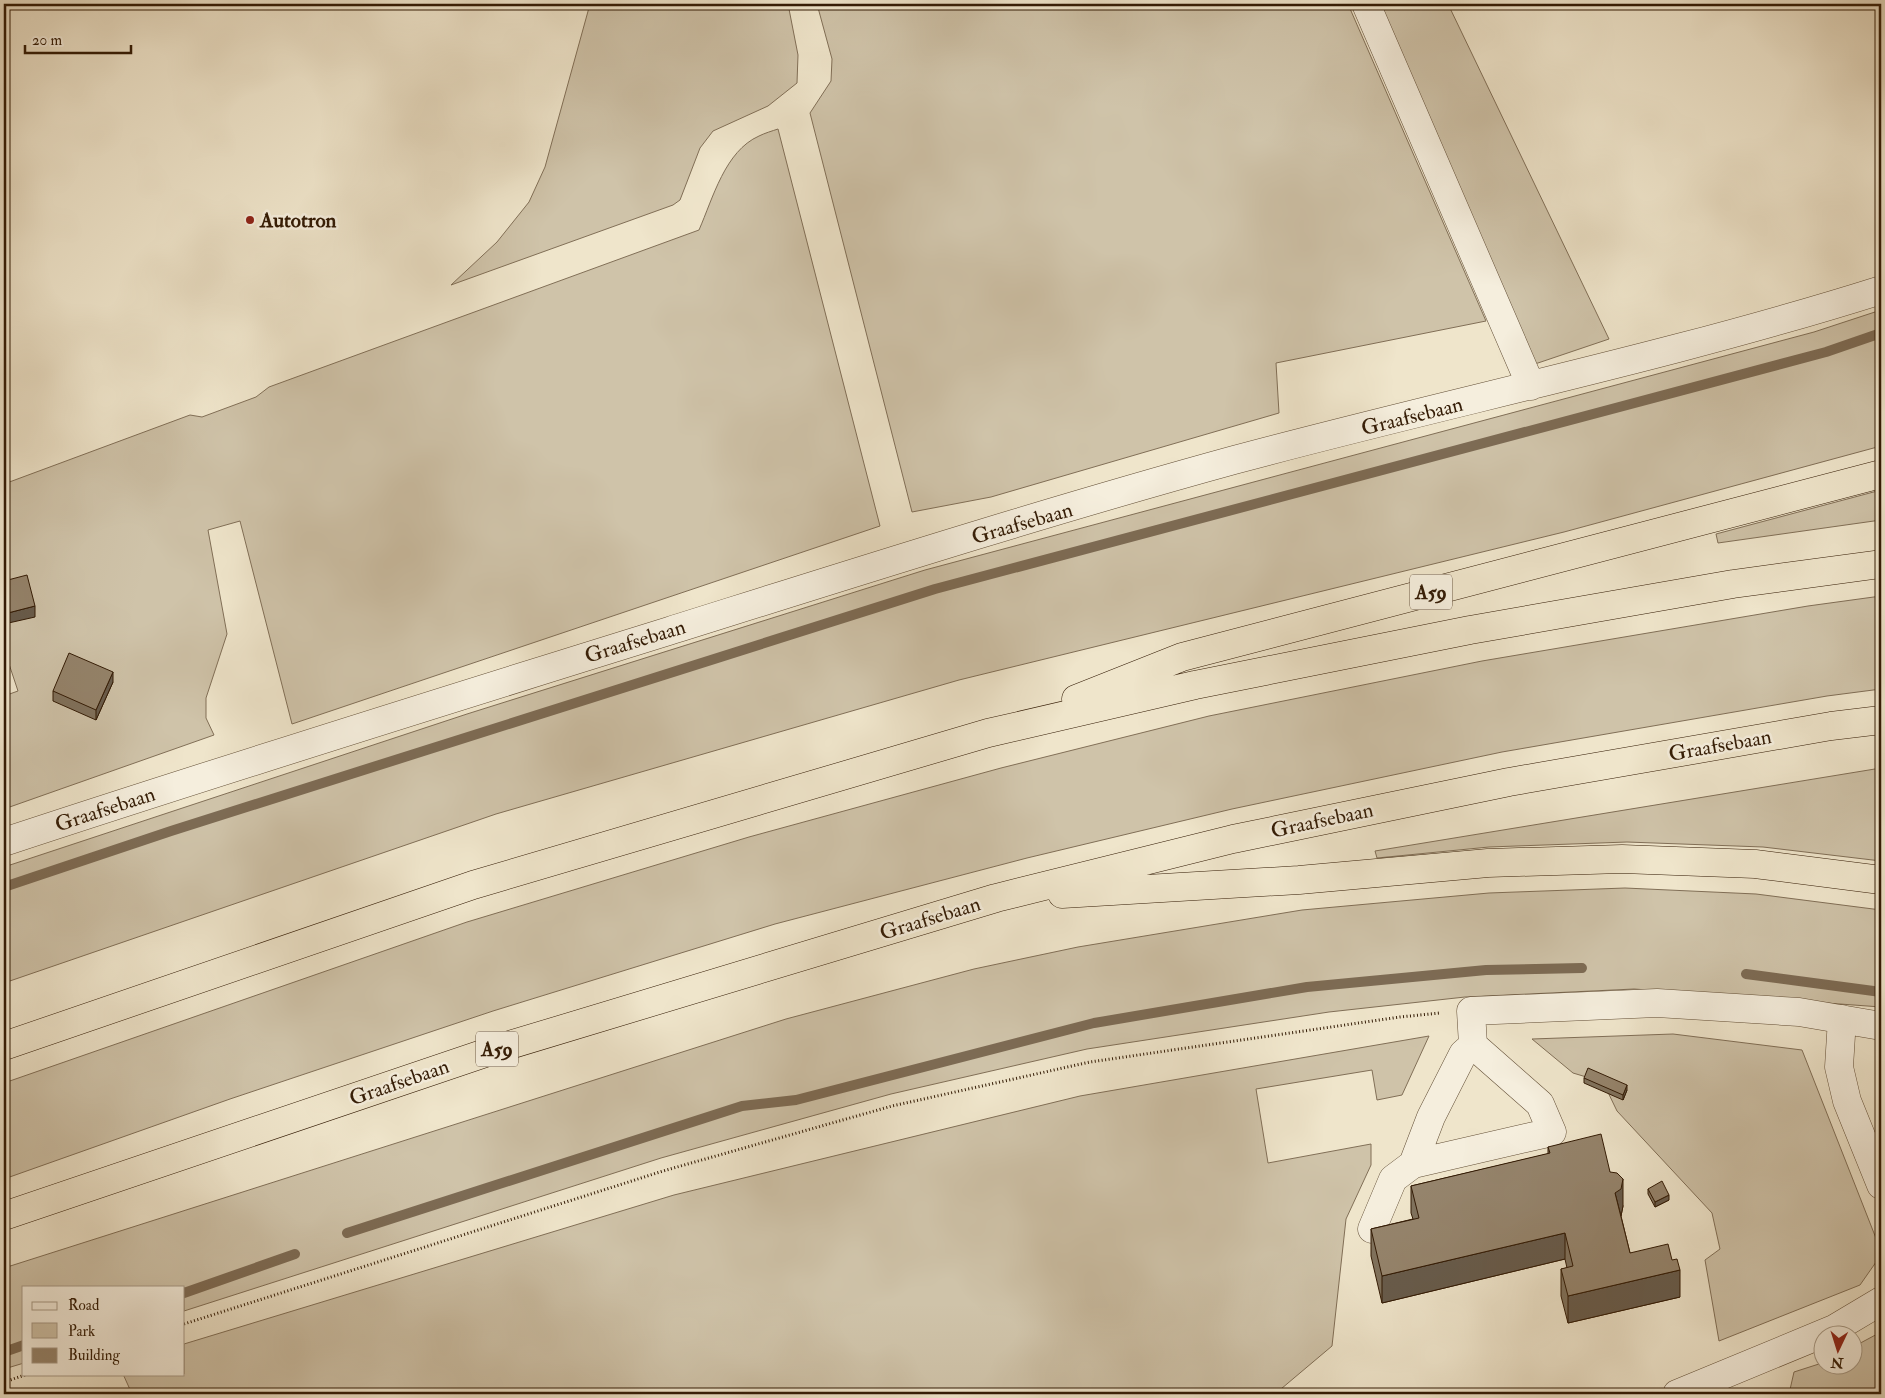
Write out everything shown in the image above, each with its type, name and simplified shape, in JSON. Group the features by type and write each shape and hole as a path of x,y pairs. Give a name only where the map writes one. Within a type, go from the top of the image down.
{"highway":[{"name":"A59","path":"988,733 1182,657 1881,474"},
{"name":"A59","path":"4,1046 473,885 988,733 1195,685 1470,630 1733,584 1881,564"},
{"name":"Graafsebaan","path":"4,1216 503,1047 996,898 1233,839 1509,782 1831,726 1881,720"},
{"name":"A59","path":"996,898 1299,880 1488,863 1622,859 1755,864 1881,880"}],"street":[{"path":"1366,4 1531,386"},
{"name":"Graafsebaan","path":"4,842 211,773 928,550 1235,460 1531,386 1809,313 1881,290"},
{"path":"1372,1229 1393,1179 1413,1164 1552,1132 1540,1104 1473,1045 1471,1011 1657,1003 1799,1012 1881,1026"},
{"path":"1842,1019 1839,1067 1845,1092 1881,1185"},
{"path":"1413,1164 1431,1117 1463,1054 1473,1045"},
{"path":"1677,1394 1834,1329 1881,1301"}],"path":[{"path":"185,1324 663,1171 892,1106 1090,1062 1400,1017 1471,1011"},
{"path":"4,1382 22,1376"}],"green space":[{"path":"590,4 788,4 798,55 797,83 768,106 713,131 700,148 680,200 673,205 451,285 497,242 529,202 545,167"},
{"path":"817,4 1348,4 1486,321 1276,363 1279,413 991,497 912,512 810,113 831,81 832,59"},
{"path":"1379,4 1448,4 1609,339 1532,365"},
{"path":"778,129 880,526 292,724 240,521 208,530 227,634 206,698 206,718 214,735 4,809 4,696 18,691 7,658 4,659 4,484 190,415 202,417 256,397 269,387 699,230 721,177 737,153 747,143"},
{"path":"1881,310 1881,446 1564,532 959,680 496,814 4,983 4,867 467,714 925,570 1814,332"},
{"path":"1881,490 1881,520 1718,543 1716,534"},
{"path":"1881,596 1881,689 1827,696 1502,752 1232,809 1027,858 775,924 493,1011 230,1099 4,1179 4,1083 467,922 749,837 1001,768 1209,716 1482,661 1808,606"},
{"path":"1881,768 1881,861 1763,847 1627,842 1489,847 1377,858 1375,851"},
{"path":"1625,888 1756,894 1881,910 1881,1007 1634,989 1465,997 1329,1012 1087,1049 891,1094 661,1158 185,1311 185,1286 22,1286 22,1364 4,1369 4,1268 786,1019 974,969 1078,947 1302,910 1489,893"},
{"path":"1673,1034 1802,1050 1881,1251 1881,1255 1860,1285 1719,1341 1705,1260 1720,1249 1712,1213 1617,1111 1603,1082 1573,1073 1532,1039"},
{"path":"1429,1036 1402,1095 1377,1100 1372,1070 1256,1089 1268,1163 1371,1144 1371,1165 1346,1219 1332,1346 1275,1394 132,1394 124,1376 185,1376 185,1344 674,1195 1080,1096"},
{"path":"1881,1332 1881,1394 1789,1394 1794,1372 1812,1366 1812,1376 1862,1376 1862,1342"}],"building":[{"path":"27,575 35,606 4,614 4,581"},
{"path":"69,653 113,672 96,710 53,691"},
{"path":"1588,1068 1627,1085 1623,1095 1584,1078"},
{"path":"1601,1134 1610,1172 1617,1173 1623,1179 1621,1189 1615,1193 1630,1253 1668,1244 1672,1260 1677,1259 1680,1270 1568,1296 1561,1269 1573,1266 1565,1233 1382,1276 1371,1229 1419,1218 1411,1186 1550,1153 1548,1147"},
{"path":"1662,1181 1669,1195 1655,1202 1648,1189"}],"waterway":[{"path":"4,887 171,831 935,589 1826,352 1881,333"},
{"path":"347,1233 742,1106 796,1100 1094,1023 1307,987 1486,970 1582,968"},
{"path":"1746,974 1881,992"},
{"path":"185,1293 295,1254"},
{"path":"4,1352 22,1346"}],"place":[{"name":"Autotron","path":"250,220"}]}
